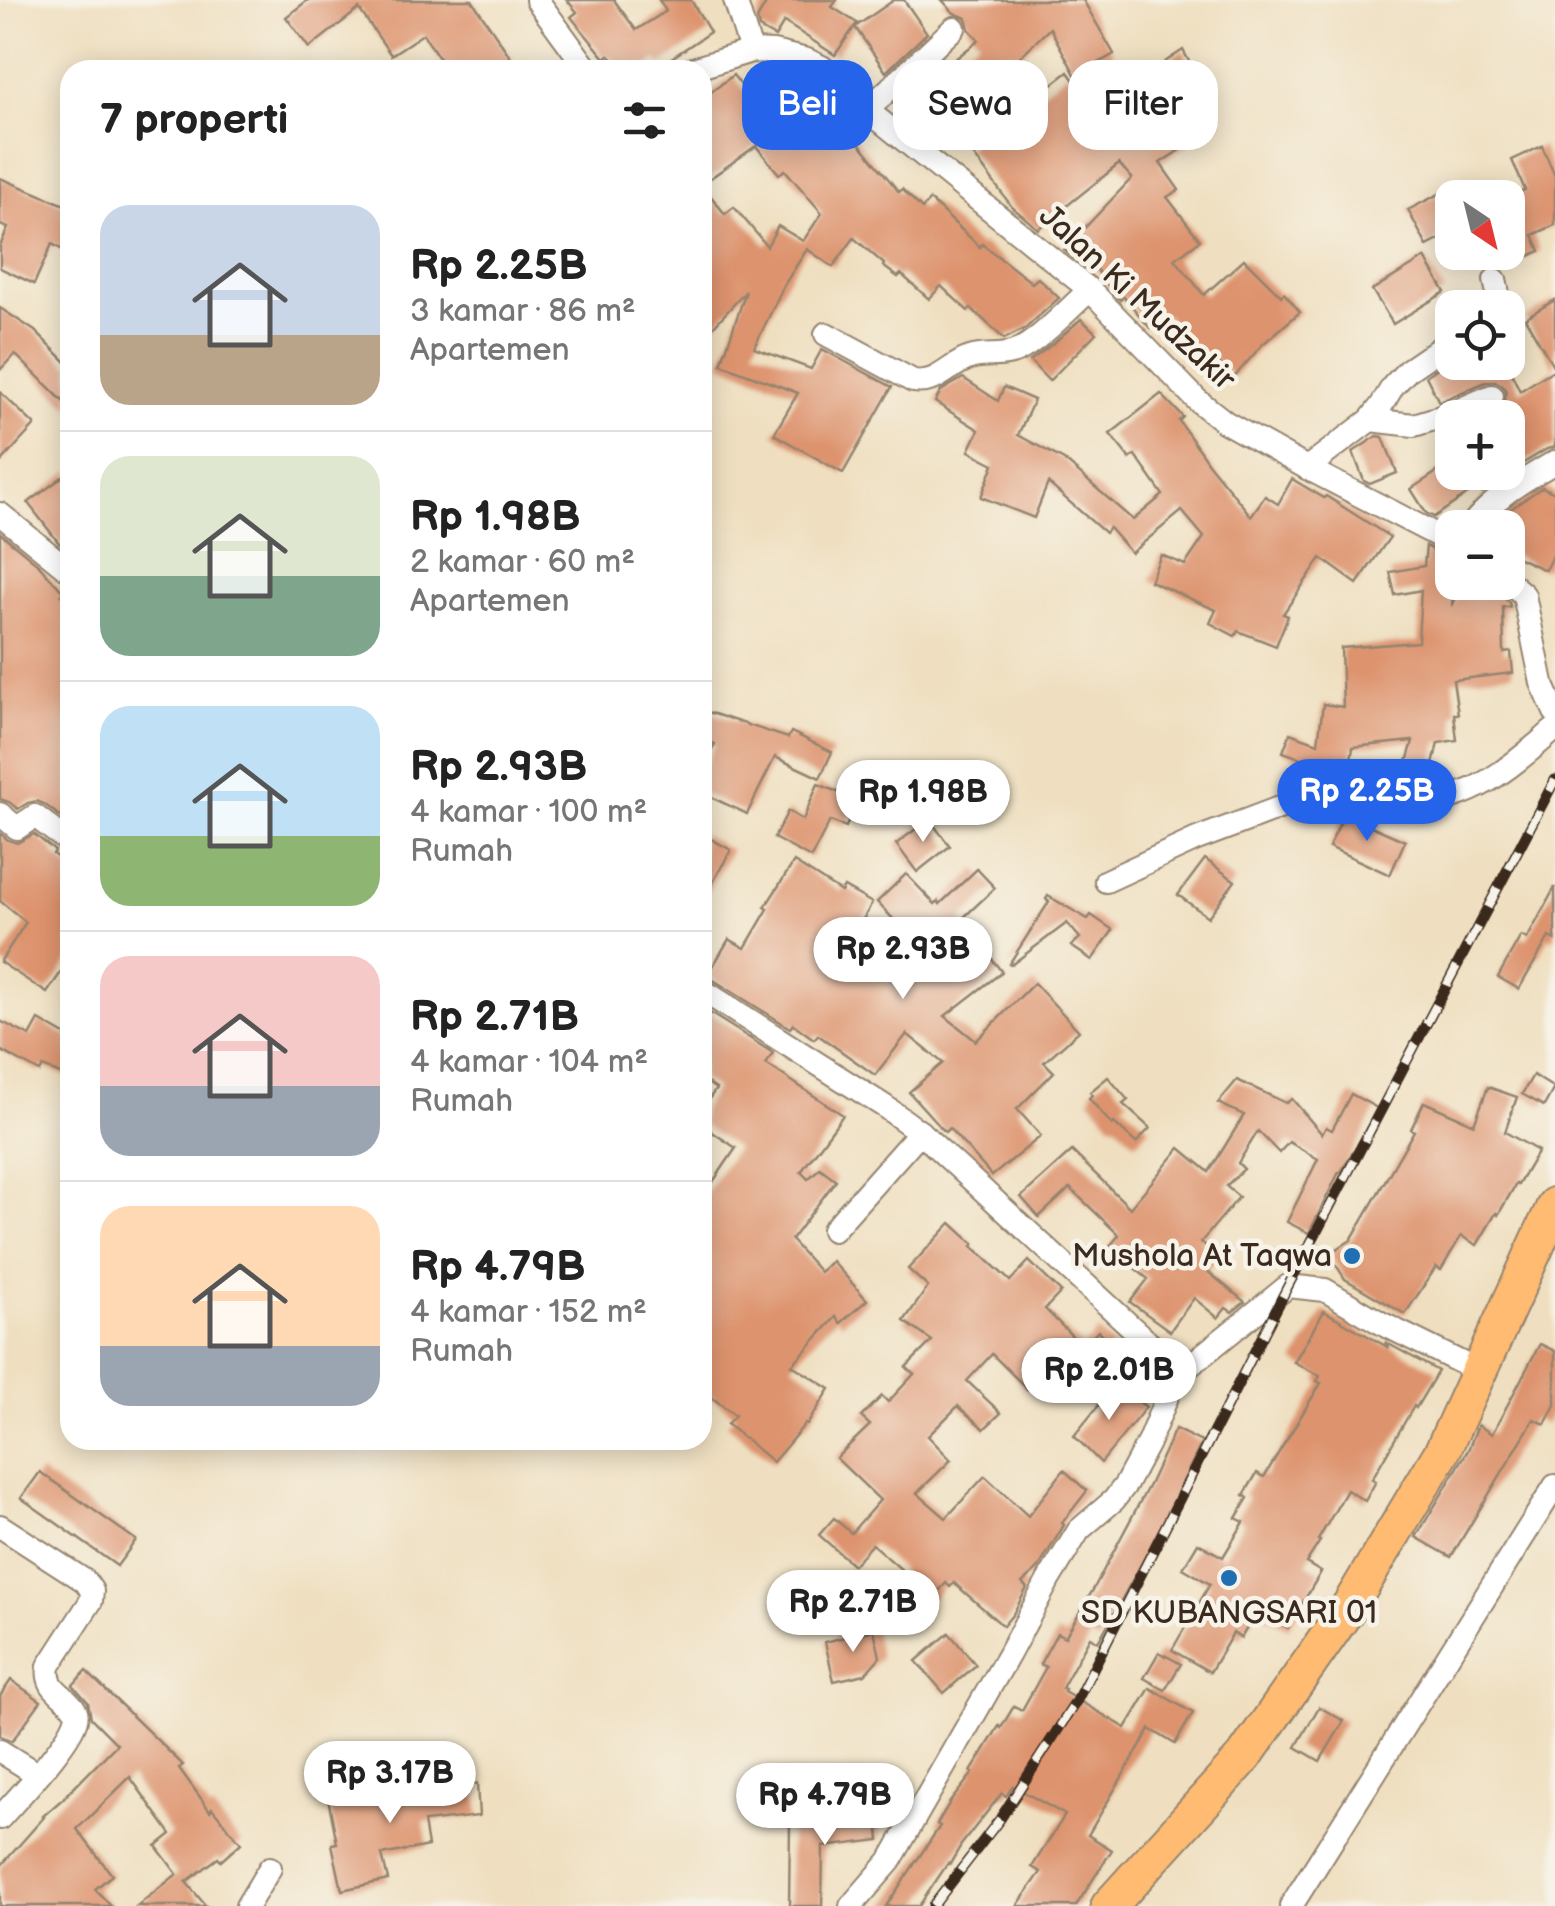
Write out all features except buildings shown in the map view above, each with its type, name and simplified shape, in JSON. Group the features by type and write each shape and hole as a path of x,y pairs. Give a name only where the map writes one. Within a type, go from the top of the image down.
{"highway":[{"path":"1109,1906 1244,1757 1350,1605 1442,1452 1555,1205"}],"street":[{"path":"537,0 581,60"},
{"path":"735,0 751,51"},
{"path":"873,103 954,28"},
{"name":"Jalan Ki Mudzakir","path":"712,63 751,51 807,60"},
{"name":"Jalan Ki Mudzakir","path":"873,116 1090,290 1197,400 1225,422 1435,534"},
{"path":"1495,280 1497,290"},
{"path":"826,334 913,380 924,382 968,358 1017,351 1090,290"},
{"path":"1307,468 1370,420 1392,386 1435,352"},
{"path":"1370,420 1414,425 1492,396"},
{"path":"1484,510 1516,484 1555,462"},
{"path":"0,514 60,563"},
{"path":"1525,600 1542,683 1555,712"},
{"path":"1106,881 1197,839 1340,785 1360,783 1416,801 1476,788 1506,770 1555,729"},
{"path":"0,814 17,828 35,816 60,835"},
{"path":"712,996 920,1132 1178,1370"},
{"path":"833,1230 920,1132"},
{"path":"1178,1370 1188,1367 1288,1286 1325,1290 1379,1322 1480,1372"},
{"path":"852,1906 890,1861 1079,1530 1114,1500 1126,1484 1178,1370"},
{"path":"1292,1906 1555,1486"},
{"path":"0,1526 85,1581 92,1591 91,1601 49,1666 48,1679 78,1717 66,1740 0,1818"},
{"path":"0,1751 37,1774"},
{"path":"248,1906 270,1868"}],"railway":[{"path":"933,1906 1000,1819 1077,1700 1288,1286 1555,780"}],"place":[{"name":"Mushola At Taqwa","path":"1352,1256"},
{"name":"SD KUBANGSARI 01","path":"1229,1578"}]}
